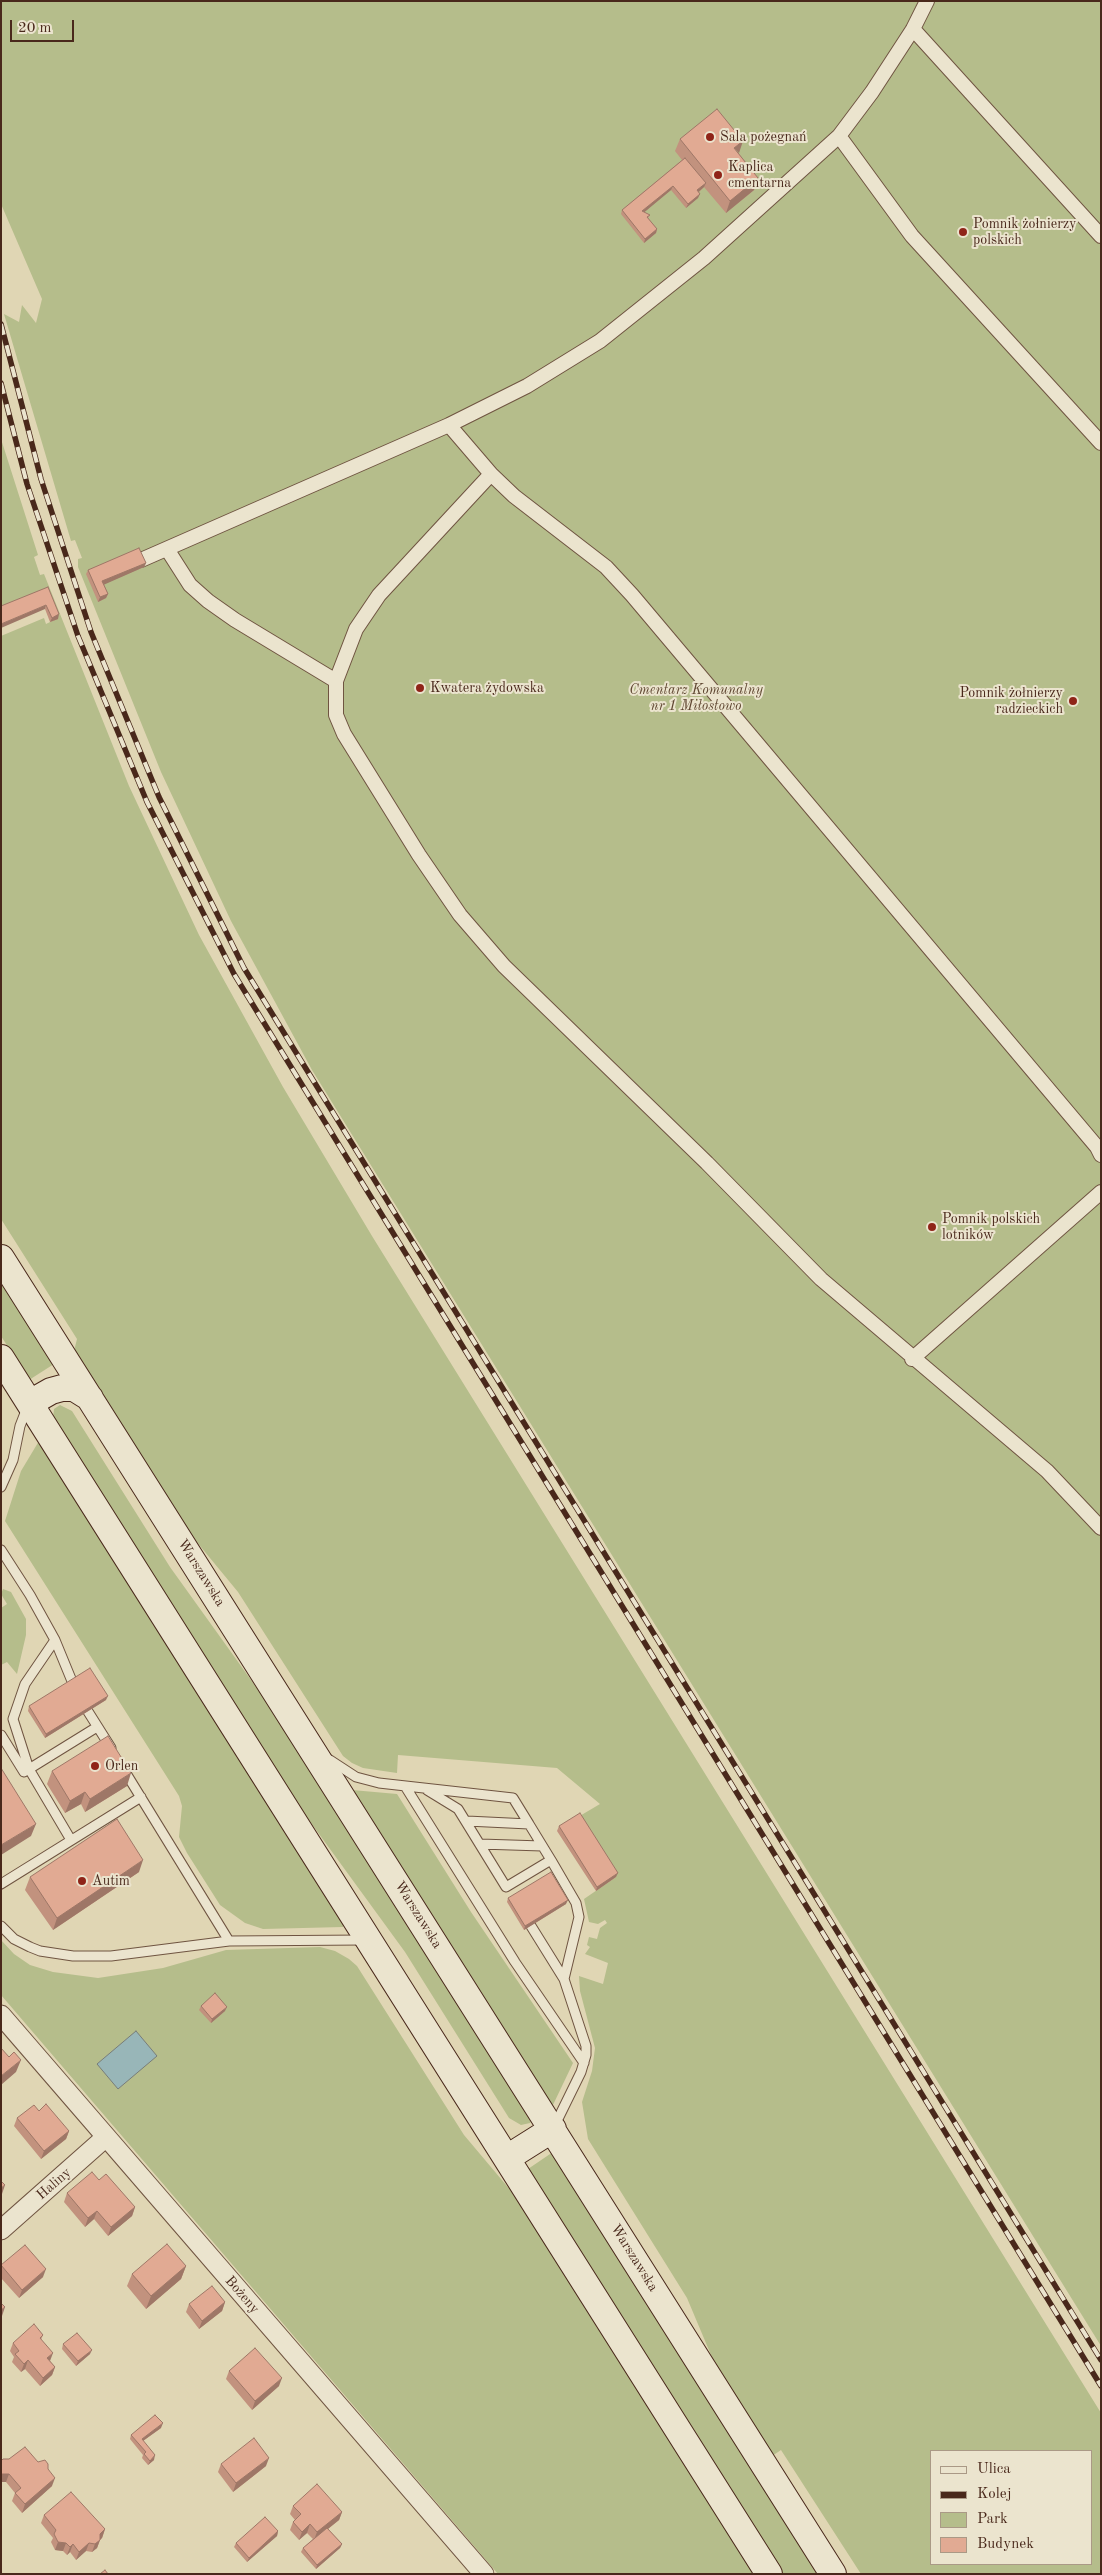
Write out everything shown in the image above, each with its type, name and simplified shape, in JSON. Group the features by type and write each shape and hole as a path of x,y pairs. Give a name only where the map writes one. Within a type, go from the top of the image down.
{"main road":[{"name":"Warszawska","path":"1,1258 833,2574"},
{"path":"1,1358 769,2574"},
{"path":"30,1403 50,1391 62,1388 74,1388 90,1398"},
{"path":"507,2158 553,2129"}],"street":[{"path":"141,560 450,425 527,386 600,340 704,258 839,136 872,92 913,29 926,1"},
{"path":"913,29 1101,236"},
{"path":"839,136 912,236 1101,443"},
{"path":"450,425 491,474 539,517 606,567 632,595 1101,1155"},
{"path":"491,474 379,595 356,629 336,681 336,715 344,734 419,854 460,915 491,952 594,1055 708,1163 821,1280 912,1359 1047,1471 1101,1528"},
{"path":"167,549 190,584 208,600 235,620 336,681"},
{"path":"912,1359 1101,1192"},
{"name":"Bożeny","path":"1,2015 484,2574"},
{"name":"Haliny","path":"1,2230 106,2137"}],"lane":[{"path":"1,1487 14,1460 20,1426 30,1403"},
{"path":"1,1550 30,1595 55,1640 71,1683 229,1941"},
{"path":"55,1640 25,1684 13,1719 29,1769 71,1840"},
{"path":"1,1735 24,1772 98,1727"},
{"path":"305,1738 326,1758 356,1776 379,1783 427,1790 513,1798 576,1903 579,1917 564,1979"},
{"path":"405,1786 515,1962 584,2063"},
{"path":"427,1790 458,1808 513,1898"},
{"path":"1,1884 141,1797"},
{"path":"466,1821 529,1824"},
{"path":"480,1844 542,1846"},
{"path":"506,1887 551,1860"},
{"path":"1,1926 14,1939 30,1947 45,1952 73,1956 111,1956 229,1941 360,1939 376,1952"},
{"path":"531,1926 564,1979 584,2035 586,2055 584,2063 571,2096 553,2129"}],"green space":[{"name":"Cmentarz Komunalny nr 1 Miłostowo","path":"1,1 1101,1 1101,2346 312,1070 231,921 161,772 78,567 78,559 82,558 75,540 71,541 4,314 19,322 22,305 36,323 42,299 1,204"},
{"path":"1,439 38,555 34,557 40,575 44,574 129,786 199,935 283,1087 372,1236 1101,2413 1101,2574 861,2574 781,2450 772,2456 719,2374 687,2298 588,2139 582,2102 592,2071 595,2048 580,1991 579,1976 603,1984 608,1963 585,1954 590,1947 587,1945 589,1937 597,1939 600,1928 607,1923 605,1920 598,1924 589,1922 584,1899 616,1877 578,1817 600,1804 557,1768 398,1755 397,1773 363,1768 343,1756 238,1592 191,1535 74,1351 77,1339 1,1219 1,636 44,618 46,624 58,618 50,599 1,610"},
{"path":"1,1281 54,1364 29,1380 1,1336"},
{"path":"60,1405 72,1411 170,1567 279,1719 532,2120 530,2123 521,2125 509,2118 405,1952 295,1801 53,1418 54,1409"},
{"path":"39,1441 344,1923 343,1927 263,1929 245,1923 220,1905 187,1853 179,1837 182,1806 179,1796 5,1521 21,1471"},
{"path":"3,1589 11,1592 26,1619 26,1635 17,1674 7,1662 1,1665 1,1608 7,1604 1,1594"},
{"path":"352,1790 397,1794 471,1912 573,2063 552,2107"},
{"path":"1,1940 14,1954 30,1965 53,1972 98,1978 163,1968 226,1950 320,1947 335,1951 349,1959 357,1966 464,2135 517,2198 755,2574 498,2574 1,1995"},
{"path":"553,2152 819,2574 783,2574 528,2169"}],"water":[{"path":"136,2031 157,2056 118,2089 97,2064"}],"building":[{"name":"Kaplica cmentarna","path":"717,109 743,141 734,148 758,178 730,201 680,139"},
{"path":"685,158 706,183 697,190 700,194 688,204 673,186 642,211 650,215 647,217 657,229 645,239 622,210"},
{"path":"139,548 146,563 102,581 108,594 100,597 88,570"},
{"path":"48,587 59,614 52,618 46,605 1,624 1,606"},
{"path":"90,1668 108,1696 46,1734 29,1706"},
{"name":"Orlen","path":"108,1736 131,1773 90,1799 85,1792 70,1801 52,1771"},
{"path":"1,1768 36,1824 1,1845"},
{"path":"580,1813 618,1873 597,1887 559,1826"},
{"name":"Autim","path":"117,1819 143,1860 57,1918 30,1877"},
{"path":"551,1872 568,1900 525,1926 508,1898"},
{"path":"215,1993 227,2007 212,2019 201,2006"},
{"path":"1,2048 9,2057 14,2052 21,2060 1,2076"},
{"path":"46,2104 69,2131 44,2151 17,2118 34,2105 39,2111"},
{"path":"92,2172 99,2180 106,2174 135,2207 111,2227 97,2211 88,2218 67,2193"},
{"path":"167,2244 186,2266 151,2296 132,2274"},
{"path":"25,2245 46,2269 22,2290 1,2265"},
{"path":"212,2286 225,2302 202,2321 189,2304"},
{"path":"34,2324 43,2335 40,2338 53,2353 47,2358 55,2367 43,2378 28,2360 24,2364 15,2354 19,2351 13,2343"},
{"path":"77,2333 92,2350 78,2361 63,2344"},
{"path":"255,2348 282,2378 255,2401 229,2371"},
{"path":"155,2415 163,2423 142,2439 155,2455 150,2461 144,2454 146,2452 131,2435"},
{"path":"254,2438 269,2458 236,2483 221,2464"},
{"path":"25,2447 38,2462 45,2460 48,2464 48,2469 55,2478 25,2504 15,2493 21,2488 9,2474 1,2473 1,2461 9,2459"},
{"path":"317,2484 342,2512 317,2532 310,2524 302,2532 293,2522 301,2514 293,2506"},
{"path":"71,2492 105,2529 100,2534 100,2540 95,2544 89,2543 79,2552 73,2544 70,2547 66,2543 58,2542 54,2534 56,2530 44,2515"},
{"path":"265,2517 278,2531 249,2558 236,2543"},
{"path":"327,2528 342,2544 317,2565 303,2548"},
{"path":"105,2570 108,2574 100,2574"}],"railway":[{"path":"1,324 41,479 91,632 159,797 244,968 1101,2360"},
{"path":"1,383 27,484 78,636 147,802 234,974 1101,2386"}],"place":[{"name":"Sala pożegnań","path":"710,137"},
{"name":"Kaplica cmentarna","path":"718,175"},
{"name":"Pomnik żołnierzy polskich","path":"963,232"},
{"name":"Kwatera żydowska","path":"420,688"},
{"name":"Pomnik żołnierzy radzieckich","path":"1073,701"},
{"name":"Pomnik polskich lotników","path":"932,1227"},
{"name":"Orlen","path":"95,1766"},
{"name":"Autim","path":"82,1881"}]}
